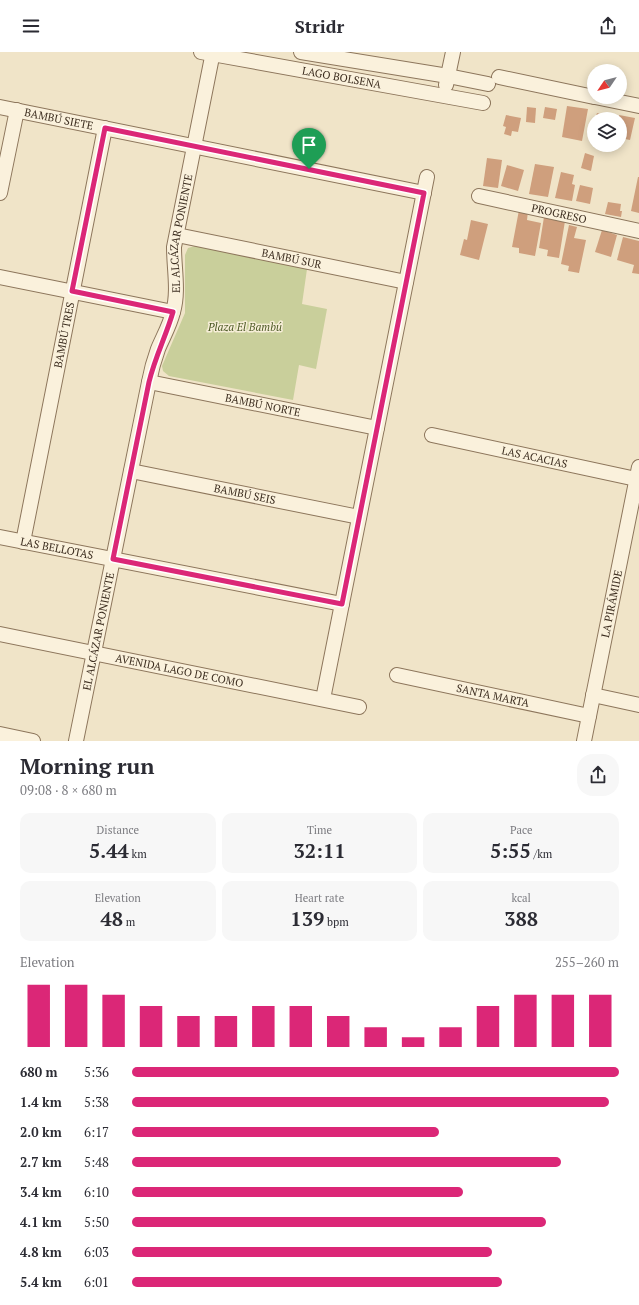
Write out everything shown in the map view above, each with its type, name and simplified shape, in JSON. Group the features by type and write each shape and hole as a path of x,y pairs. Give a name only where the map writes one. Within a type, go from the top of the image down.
{"street":[{"name":"LAGO BOLSENA","path":"301,52 448,76 493,81 587,96"},
{"path":"444,95 453,52"},
{"name":"LAGO BOLSENA","path":"209,53 483,103"},
{"name":"EL ALCÁZAR PONIENTE","path":"76,741 149,382 154,361 169,326 176,297 174,260 176,235 194,146 209,53"},
{"name":"LAGO BOLSENA","path":"627,104 639,106"},
{"name":"BAMBÚ SIETE","path":"0,107 424,193"},
{"path":"0,193 17,110"},
{"name":"BAMBÚ TRES","path":"23,542 105,128"},
{"path":"323,699 427,177"},
{"name":"PROGRESO","path":"479,196 639,232"},
{"name":"BAMBÚ SUR","path":"176,235 406,282"},
{"path":"0,277 173,312"},
{"name":"BAMBÚ NORTE","path":"149,382 377,428"},
{"name":"LAS ACACIAS","path":"432,435 638,473"},
{"name":"BAMBÚ SEIS","path":"131,471 359,517"},
{"name":"LA PIRÁMIDE","path":"584,741 638,473"},
{"name":"LAS BELLOTAS","path":"0,537 342,604"},
{"name":"AVENIDA LAGO DE COMO","path":"0,634 359,706"},
{"name":"SANTA MARTA","path":"397,675 588,716"},
{"path":"593,695 639,705"},
{"path":"0,734 33,741"}],"green space":[{"name":"Plaza El Bambú","path":"195,246 307,269 302,304 327,309 316,369 299,365 293,400 169,376 163,371 162,366 185,313 185,255 188,248"}],"building":[{"path":"567,106 588,109 582,141 562,137"},
{"path":"527,107 536,108 535,123 526,122"},
{"path":"545,107 557,109 555,120 543,118"},
{"path":"506,115 521,118 518,132 512,131 511,136 504,134 506,127 503,126"},
{"path":"627,116 635,118 630,140 627,139"},
{"path":"585,153 594,156 591,171 581,168"},
{"path":"487,158 502,160 498,188 483,186"},
{"path":"535,164 554,167 548,197 529,194"},
{"path":"507,165 524,170 518,191 501,186"},
{"path":"561,172 574,175 572,184 575,185 572,201 555,198"},
{"path":"639,177 639,213 631,211"},
{"path":"580,185 593,188 590,204 576,201"},
{"path":"608,202 621,204 621,217 605,214"},
{"path":"519,210 528,211 527,220 541,223 535,256 519,253 519,248 512,247"},
{"path":"544,217 565,221 559,258 547,256 548,250 539,248"},
{"path":"471,220 488,224 479,260 460,255 464,239 467,240"},
{"path":"569,225 577,227 574,238 586,240 579,273 568,271 569,266 561,264"},
{"path":"602,230 617,235 611,257 595,252"},
{"path":"623,237 639,241 639,274 632,273 634,265 617,260"}],"route":[{"path":"105,128 309,169 424,193 342,604 113,559 154,361 169,326 173,312 72,291 105,128"}]}
